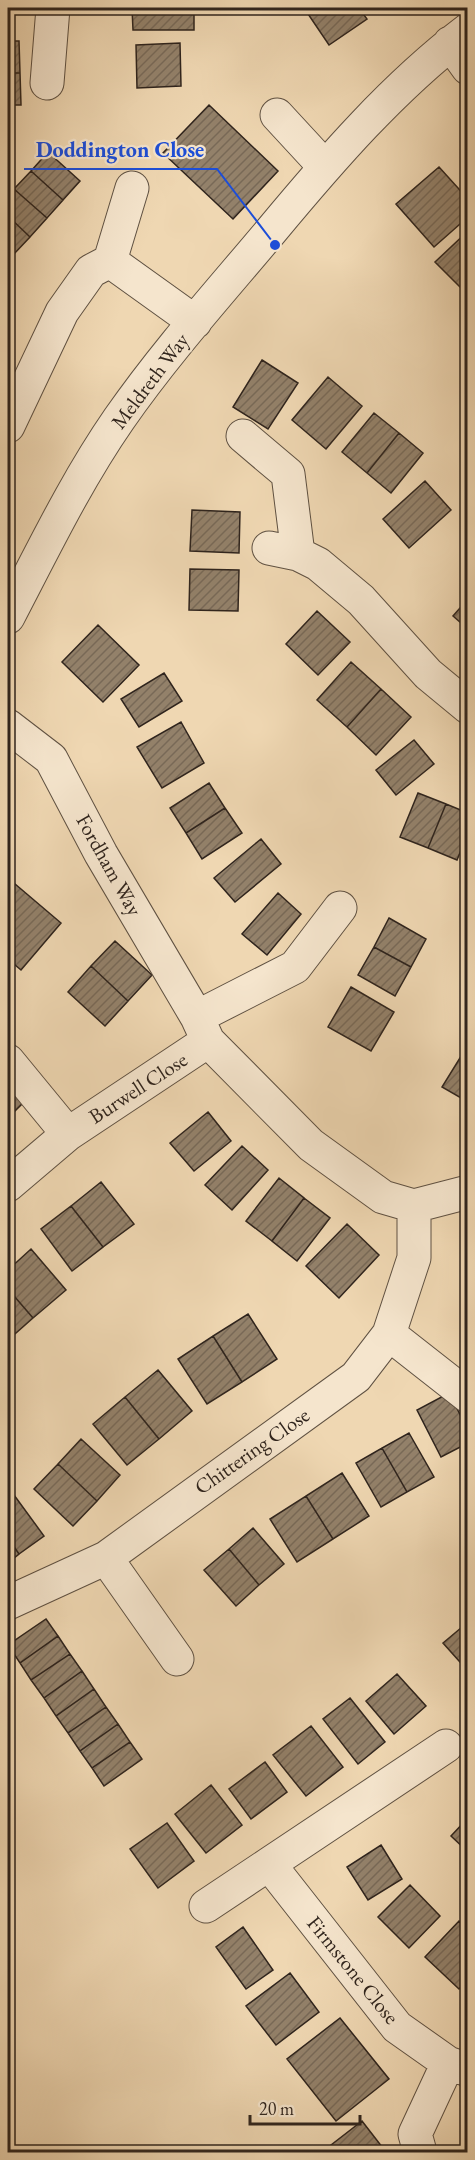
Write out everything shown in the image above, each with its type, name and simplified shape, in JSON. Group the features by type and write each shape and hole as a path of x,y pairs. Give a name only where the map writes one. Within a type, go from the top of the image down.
{"street":[{"path":"47,83 53,8"},
{"name":"Meldreth Way","path":"8,617 73,492 119,418 195,322 325,166 359,130 462,47"},
{"path":"277,115 325,166"},
{"path":"8,426 62,312 91,271 110,261 132,188"},
{"path":"110,261 195,322"},
{"path":"243,436 288,474 284,551 318,564 361,600 428,674 468,707"},
{"name":"Fordham Way","path":"8,726 51,759 101,854 203,1029 310,1146 383,1197 414,1206"},
{"path":"203,1029 295,967 340,908"},
{"name":"Burwell Close","path":"8,1185 68,1134 203,1029"},
{"name":"Burwell Close","path":"8,1061 68,1134"},
{"path":"414,1206 468,1192"},
{"name":"Chittering Close","path":"8,1603 106,1558 356,1377 388,1334 414,1258 414,1206"},
{"path":"388,1334 468,1396"},
{"path":"106,1558 177,1659"},
{"path":"206,1906 446,1746"},
{"name":"Firmstone Close","path":"269,1864 397,2027 458,2067 415,2134 420,2152"}],"building":[{"path":"132,8 194,8 194,30 133,30"},
{"path":"304,8 359,8 367,19 329,45"},
{"path":"8,41 19,41 20,73 8,73"},
{"path":"180,43 181,86 137,88 136,45"},
{"path":"8,73 20,73 21,105 8,105"},
{"path":"209,105 278,171 233,219 163,153"},
{"path":"48,152 80,181 63,200 31,171"},
{"path":"439,167 468,199 468,217 434,247 396,204"},
{"path":"31,171 63,200 47,218 14,189"},
{"path":"14,189 47,218 30,237 8,216 8,197"},
{"path":"8,216 30,237 13,255 8,250"},
{"path":"468,231 468,295 435,262"},
{"path":"262,360 298,383 268,429 233,407"},
{"path":"328,377 362,406 326,449 292,420"},
{"path":"374,413 399,433 367,473 342,452"},
{"path":"399,433 423,453 391,493 367,473"},
{"path":"425,481 451,510 409,548 383,519"},
{"path":"192,510 240,512 239,553 190,551"},
{"path":"190,569 239,570 238,611 189,610"},
{"path":"468,599 468,629 453,616"},
{"path":"317,611 350,642 318,675 286,644"},
{"path":"98,625 139,665 103,702 62,662"},
{"path":"351,662 381,689 347,727 317,700"},
{"path":"164,673 182,701 139,727 121,699"},
{"path":"381,689 411,717 376,755 347,727"},
{"path":"181,722 204,763 162,788 137,747"},
{"path":"414,740 434,764 396,795 376,770"},
{"path":"209,783 225,808 186,833 170,808"},
{"path":"418,793 446,804 428,848 400,837"},
{"path":"446,804 468,813 468,833 457,860 428,848"},
{"path":"225,808 242,833 202,859 186,833"},
{"path":"261,839 281,864 235,902 214,878"},
{"path":"8,878 61,923 21,970 8,959"},
{"path":"278,893 301,914 267,955 242,934"},
{"path":"389,918 426,939 411,967 374,947"},
{"path":"115,941 152,975 128,1001 91,966"},
{"path":"374,947 411,967 395,996 358,975"},
{"path":"91,966 128,1001 105,1026 68,992"},
{"path":"351,987 394,1012 371,1051 328,1027"},
{"path":"468,1045 468,1102 442,1087"},
{"path":"8,1086 24,1102 11,1115 8,1112"},
{"path":"208,1112 231,1141 194,1171 170,1143"},
{"path":"242,1146 268,1170 232,1210 205,1185"},
{"path":"279,1178 304,1198 272,1241 246,1221"},
{"path":"101,1182 134,1224 103,1247 71,1206"},
{"path":"304,1198 330,1218 297,1261 272,1241"},
{"path":"71,1206 103,1247 72,1271 41,1229"},
{"path":"347,1224 379,1255 339,1298 306,1266"},
{"path":"31,1249 66,1290 33,1318 8,1289 8,1270"},
{"path":"8,1289 33,1318 8,1340"},
{"path":"248,1314 277,1359 242,1382 213,1336"},
{"path":"213,1336 242,1382 207,1404 178,1359"},
{"path":"158,1370 192,1411 159,1439 125,1397"},
{"path":"449,1393 468,1430 468,1443 441,1457 417,1410"},
{"path":"125,1397 159,1439 127,1465 93,1424"},
{"path":"409,1433 434,1477 407,1492 382,1448"},
{"path":"81,1439 120,1475 97,1501 58,1464"},
{"path":"382,1448 407,1492 381,1507 356,1463"},
{"path":"58,1464 97,1501 73,1526 34,1489"},
{"path":"342,1473 369,1516 333,1539 306,1496"},
{"path":"14,1495 44,1536 19,1554 8,1538 8,1499"},
{"path":"306,1496 333,1539 297,1562 270,1519"},
{"path":"253,1528 284,1564 259,1585 229,1549"},
{"path":"8,1538 19,1554 8,1563"},
{"path":"229,1549 259,1585 236,1606 204,1570"},
{"path":"46,1619 58,1636 20,1663 8,1645"},
{"path":"468,1622 468,1671 443,1643"},
{"path":"58,1636 70,1654 31,1680 20,1663"},
{"path":"70,1654 82,1671 44,1698 31,1680"},
{"path":"82,1671 94,1689 56,1716 44,1698"},
{"path":"397,1674 426,1706 394,1734 366,1701"},
{"path":"94,1689 106,1707 68,1733 56,1716"},
{"path":"350,1698 385,1742 358,1764 323,1719"},
{"path":"106,1707 118,1724 80,1751 68,1733"},
{"path":"118,1724 130,1742 92,1768 80,1751"},
{"path":"311,1726 343,1767 306,1796 273,1755"},
{"path":"130,1742 142,1759 104,1786 92,1768"},
{"path":"265,1762 287,1792 251,1819 229,1789"},
{"path":"211,1785 242,1825 206,1853 175,1814"},
{"path":"468,1818 468,1852 451,1836"},
{"path":"167,1823 194,1861 158,1888 130,1849"},
{"path":"381,1845 402,1879 368,1900 347,1867"},
{"path":"410,1885 440,1916 409,1948 378,1917"},
{"path":"459,1921 468,1929 468,1980 459,1989 425,1957"},
{"path":"243,1927 273,1970 246,1989 216,1947"},
{"path":"290,1973 319,2012 276,2045 246,2006"},
{"path":"340,2018 389,2079 336,2121 287,2059"},
{"path":"362,2121 386,2152 322,2152"}],"place":[{"name":"Doddington Close","path":"275,245"}]}
